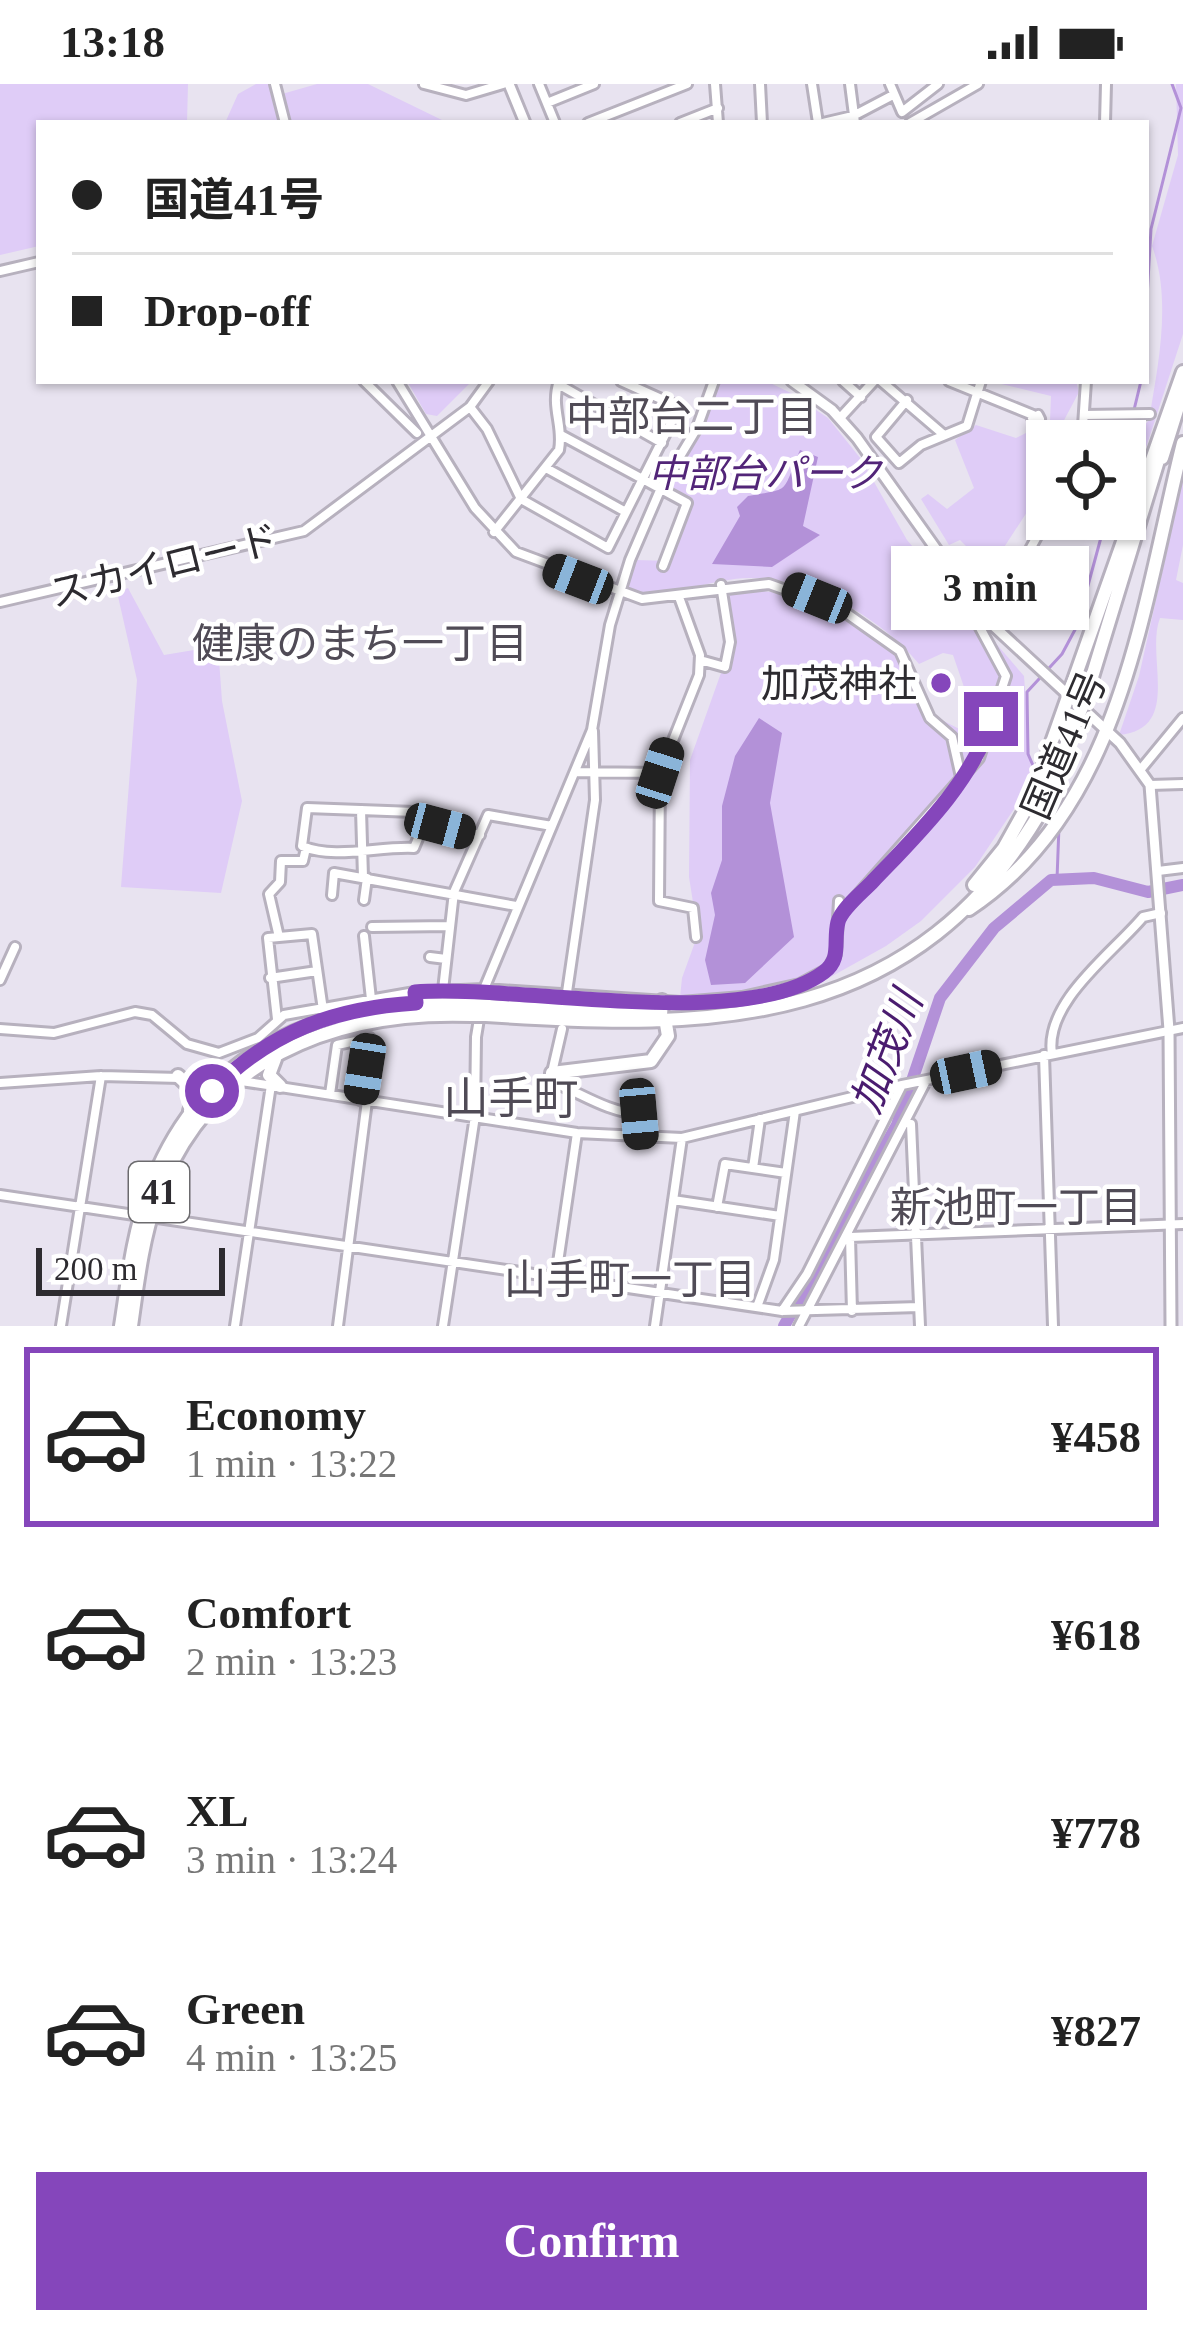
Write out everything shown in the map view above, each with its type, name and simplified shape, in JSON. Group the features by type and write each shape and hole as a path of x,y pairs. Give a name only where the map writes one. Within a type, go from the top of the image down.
{"highway":[{"name":"41","path":"918,938 1004,848 1037,784 1183,376"},
{"name":"国道41号","path":"1087,701 1183,376"},
{"name":"国道41号","path":"663,1013 721,1020 805,1000 850,983 934,933 998,871 1045,802 1087,701 1183,391"},
{"name":"41","path":"934,933 1002,887 1048,837 1107,731 1183,443"},
{"name":"国道41号","path":"131,1326 146,1216 189,1135 231,1080 301,1042 386,1017 480,1010 728,1012 790,1000 849,978 918,938 985,880 1045,802"},
{"name":"国道41号","path":"121,1326 146,1216 179,1134 259,1048 298,1028 416,998 480,1010"},
{"path":"552,1073 651,1060 668,1036 663,1013"},
{"path":"276,1086 269,1075 270,1064 301,1042"},
{"path":"178,1076 196,1093 179,1134"}],"main road":[{"path":"506,84 524,120"},
{"path":"796,384 840,418 985,619 1107,731 1142,769 1150,785 1178,1135 1178,1263 1171,1326"}],"street":[{"path":"275,84 284,120"},
{"path":"424,84 454,94 506,84"},
{"path":"539,84 554,120"},
{"path":"547,104 595,84"},
{"path":"595,120 687,84"},
{"path":"715,84 718,120"},
{"path":"760,84 762,120"},
{"path":"812,84 819,120"},
{"path":"850,84 854,119 893,95"},
{"path":"890,84 904,112 938,84"},
{"path":"915,120 978,84"},
{"path":"1105,120 1106,84"},
{"path":"688,120 718,108"},
{"path":"0,271 36,263"},
{"path":"367,384 417,433"},
{"path":"400,384 494,532 531,560 619,595 679,597 721,585 792,588 884,635 915,677 929,718 952,737 961,777"},
{"name":"スカイロード","path":"0,602 304,531 433,436 470,406 487,384"},
{"path":"494,532 546,468 561,435 553,404 558,384"},
{"path":"561,384 662,443"},
{"path":"470,406 488,429 521,499 608,548 680,407 628,384"},
{"path":"443,1326 475,1116 476,1037 484,989 592,730 619,595 661,488 697,428 713,384"},
{"path":"846,384 861,397"},
{"path":"840,418 875,384"},
{"path":"883,384 908,400 944,436"},
{"path":"954,384 1033,415"},
{"path":"908,400 876,436 898,463 921,445 967,426 980,384"},
{"path":"1084,420 1086,384"},
{"path":"1084,415 1150,414"},
{"path":"561,435 688,503 663,566"},
{"path":"546,468 624,511"},
{"path":"838,918 979,758 1006,676 979,629 1035,540"},
{"path":"700,660 725,667 730,642 721,585"},
{"path":"679,597 700,660 699,675 660,773 659,901 693,908 696,937"},
{"path":"1142,769 1183,718"},
{"path":"566,997 583,909 597,774 592,730"},
{"path":"575,772 660,773"},
{"path":"1150,785 1183,784"},
{"path":"279,937 269,894 280,882 281,861 302,861 307,808 414,812 480,836"},
{"path":"361,810 364,900"},
{"path":"443,990 454,892 488,815 552,826"},
{"path":"306,848 414,848 426,819"},
{"path":"1158,871 1183,868"},
{"path":"332,895 334,873 516,906"},
{"path":"0,1029 54,1034 135,1012 152,1016 187,1044 219,1053 258,1038 284,1015 371,998 416,998 443,990 566,997 663,1013 820,975 836,954 839,901"},
{"path":"1053,1326 1050,1037 1070,998 1143,916 1161,913"},
{"path":"372,927 449,926"},
{"path":"277,1021 268,938 312,934 322,1010"},
{"path":"364,936 371,998"},
{"path":"0,980 15,947"},
{"path":"430,957 446,959"},
{"path":"270,978 317,971"},
{"path":"562,1028 550,1082 583,1091 612,1112 639,1114 641,1140"},
{"path":"0,1083 101,1076 231,1080 641,1140 682,1138 902,1085 1183,1028"},
{"path":"330,1094 338,1046 370,1038 338,1326"},
{"path":"61,1326 101,1076"},
{"path":"800,1326 927,1080"},
{"path":"782,1311 828,1234 902,1085"},
{"path":"235,1326 276,1086"},
{"path":"757,1307 774,1260 795,1111"},
{"path":"911,1118 920,1326"},
{"path":"753,1168 760,1120"},
{"path":"556,1276 577,1133"},
{"path":"656,1326 682,1138"},
{"path":"717,1207 724,1164 786,1173"},
{"path":"0,1195 782,1311 919,1307"},
{"path":"674,1201 780,1216"},
{"path":"849,1236 1178,1224"},
{"path":"849,1236 851,1311"}],"green space":[{"path":"0,84 188,84 187,120 36,120 36,247 0,255"},
{"path":"256,84 269,84 279,120 226,120 238,94"},
{"path":"317,84 368,84 442,120 291,120 282,94"},
{"path":"1176,84 1183,84 1183,334 1146,448 1162,310 1152,246 1178,155"},
{"path":"409,384 469,384 437,416 426,414"},
{"name":"中部台パーク","path":"719,384 772,384 828,418 861,459 907,540 1024,676 1031,770 1016,806 975,867 921,921 886,946 827,979 792,990 679,1007 682,978 698,934 689,877 690,760 732,642 725,589 774,592 850,617 891,648 909,674 928,720 940,719 969,734 975,719 953,655 943,653 919,664 865,616 820,593 749,578 675,591 629,590 627,580 636,560 670,561 691,502 667,484 700,432"},
{"path":"1001,384 1077,384 1079,392 1064,420 1050,420 1051,396"},
{"path":"976,425 1016,438 1026,433 1026,514 999,555 993,550 974,554 960,540 949,545 921,499 928,494 947,509 974,488 955,440"},
{"path":"1183,479 1183,545 1176,580 1183,583 1183,620 1160,618 1156,705 1139,730 1119,735 1139,676"},
{"path":"128,588 164,655 218,646 222,701 242,801 221,893 121,887 137,680 117,592"}],"shaded area":[{"path":"800,450 818,457 803,526 820,535 772,567 712,564 740,516 737,507 748,496 783,487"},
{"path":"759,718 782,733 770,803 794,937 745,983 711,985 705,960 715,915 711,893 722,860 722,806 735,756"}],"waterway":[{"path":"1149,263 1151,229 1181,108 1172,84"},
{"path":"1132,420 1140,384"},
{"path":"1035,770 1028,754 1027,692 1062,654 1077,626 1100,540"},
{"path":"1053,791 1059,810"},
{"path":"1057,879 1059,826"},
{"name":"加茂川","path":"784,1326 897,1125 940,998 994,928 1051,880 1094,878 1148,892 1183,885"}],"place":[{"name":"加茂神社","path":"941,683"}],"district":[{"name":"中部台二丁目","path":"692,417"},
{"name":"健康のまち一丁目","path":"360,644"},
{"name":"山手町","path":"511,1099"},
{"name":"新池町一丁目","path":"1016,1208"},
{"name":"山手町一丁目","path":"630,1280"}],"route":[{"path":"212,1091 244,1059 275,1038 349,1012 416,1003 415,992 484,989 712,1001 770,992 820,975 836,954 838,918 979,758 991,719"}]}
